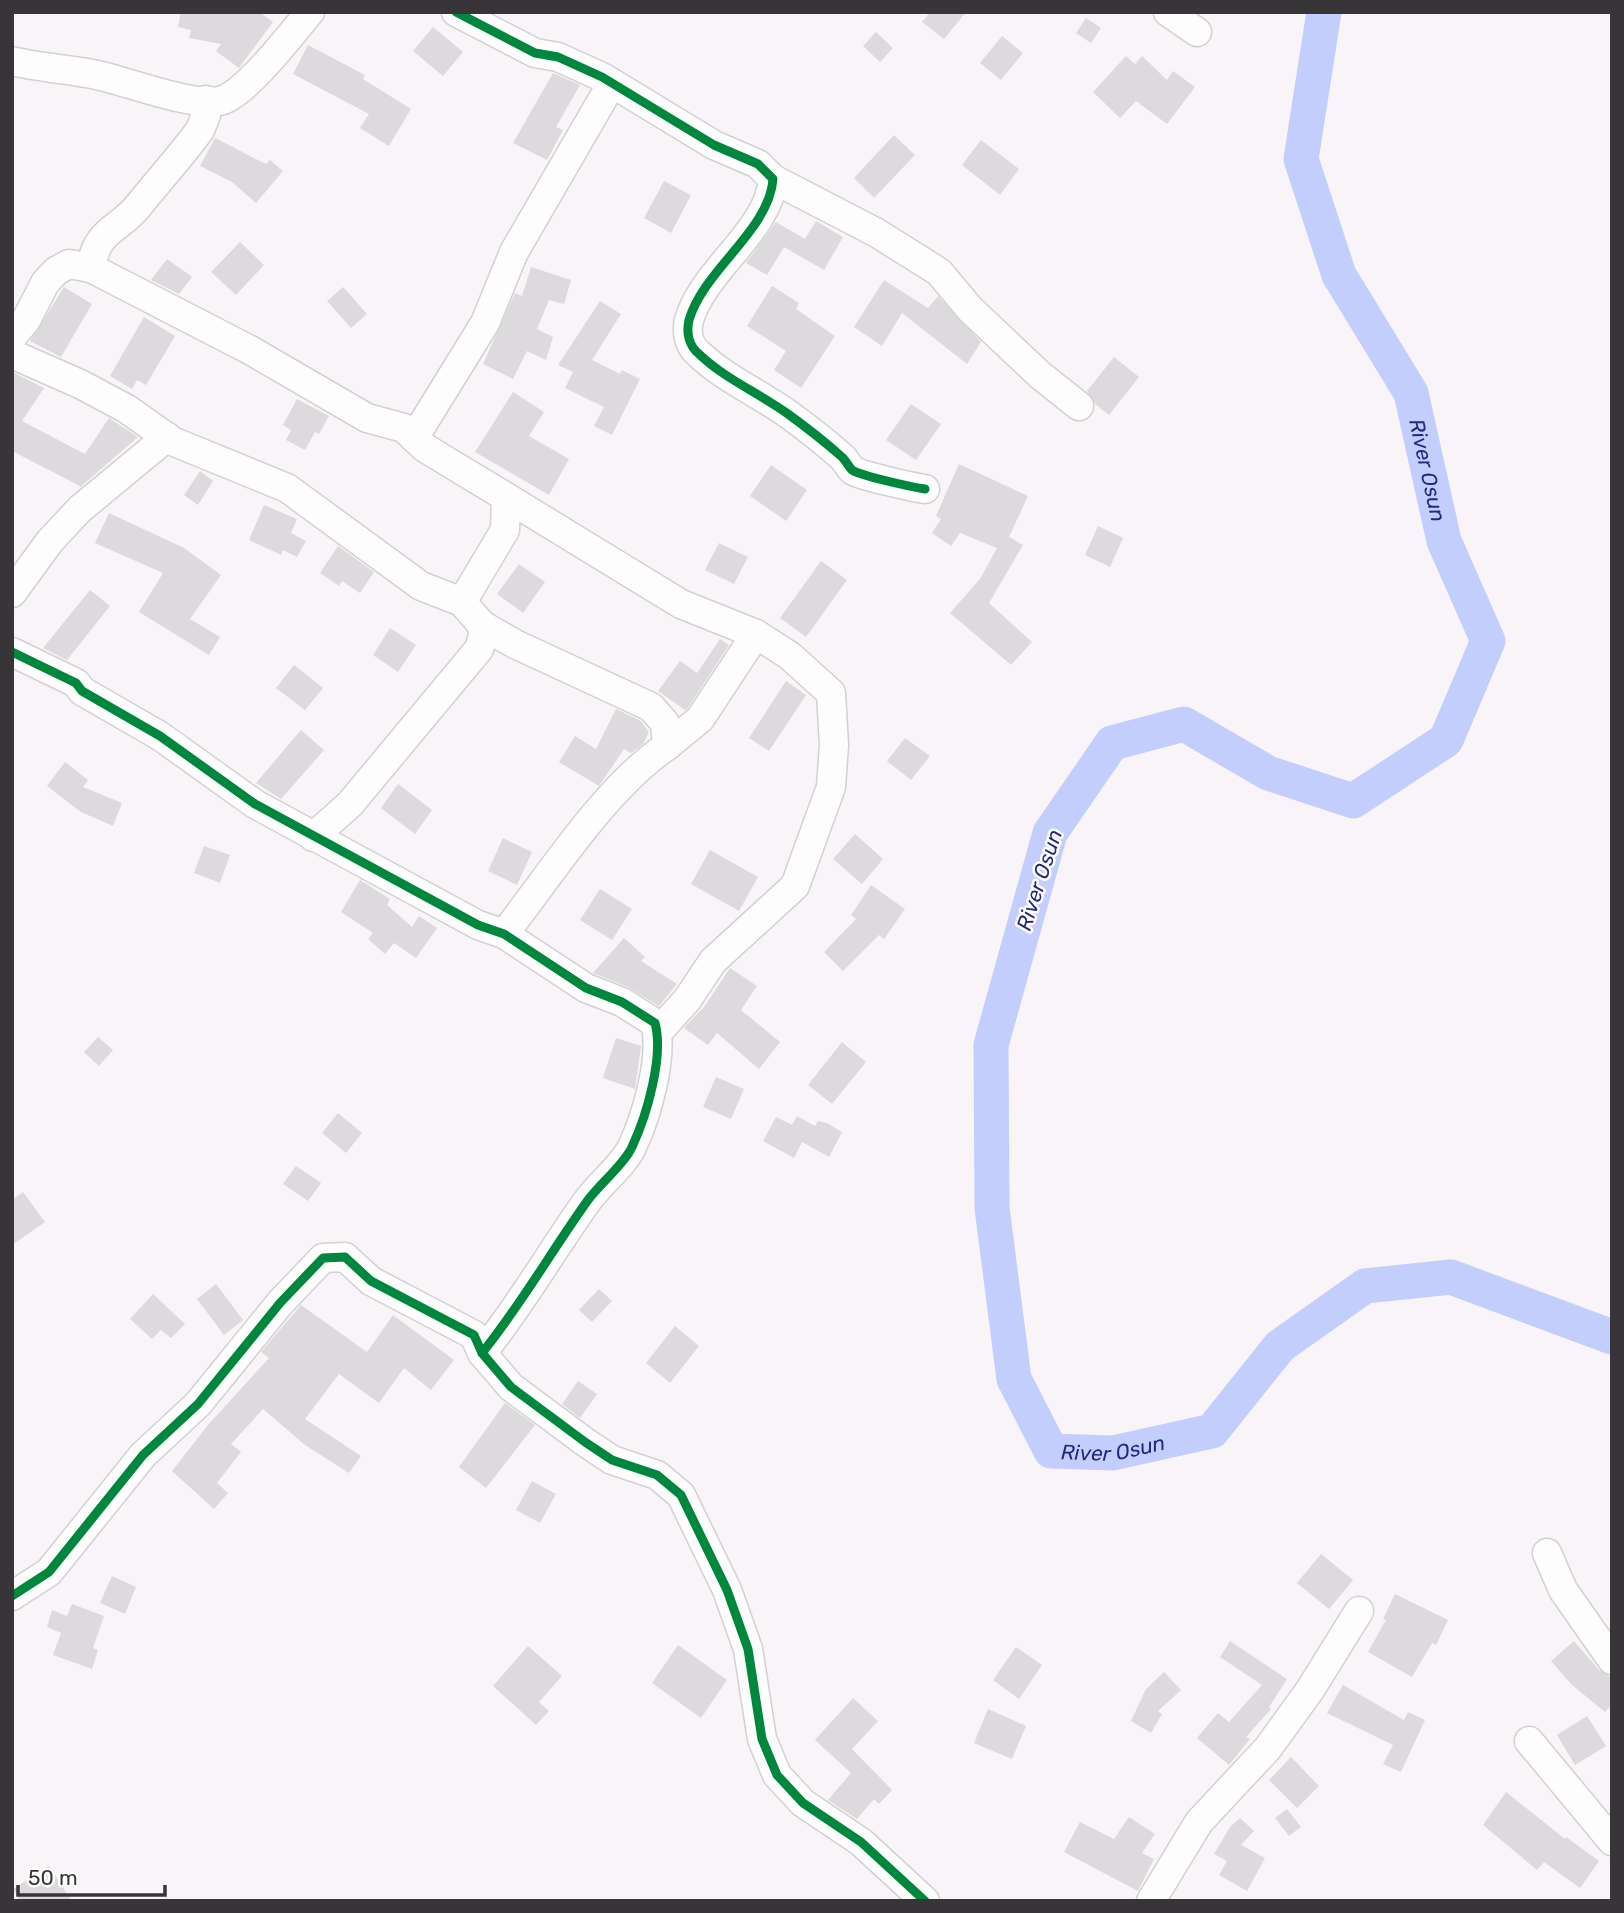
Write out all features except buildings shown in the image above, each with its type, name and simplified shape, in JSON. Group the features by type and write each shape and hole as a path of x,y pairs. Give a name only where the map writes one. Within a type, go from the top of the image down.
{"street":[{"path":"12,61 97,75 152,91 206,100 224,100 258,74 310,12"},
{"path":"457,12 535,53 558,57 612,83 714,145 758,164 773,179 877,233 939,272 970,309 1040,375 1079,406"},
{"path":"1168,12 1197,32"},
{"path":"414,438 485,323 514,252 612,83"},
{"path":"91,268 98,246 108,229 138,206 200,130 206,115 206,100"},
{"path":"773,179 766,203 740,243 713,275 689,320 690,342 699,355 740,386 786,412 821,439 852,469 925,489"},
{"path":"12,337 26,320 45,284 57,271 69,264 91,268 250,350 367,418 404,428 414,438 506,497 681,604 756,634 790,656 831,693 834,745 831,787 796,886 713,961 687,1000 658,1032"},
{"path":"12,354 80,384 127,409 167,437 204,456 287,488 421,586 462,602 482,625 515,644 652,708 665,723 667,746"},
{"path":"12,593 50,541 80,509 167,437"},
{"path":"462,602 505,530 506,497"},
{"path":"313,837 350,804 479,649 482,625"},
{"path":"504,934 643,762 700,719 756,634"},
{"path":"12,652 76,683 82,691 160,736 255,804 478,925 504,934 586,988 622,1002 655,1023 660,1041 651,1086 632,1149 592,1195 502,1329 482,1353"},
{"path":"12,1596 49,1572 143,1455 198,1404 280,1303 323,1258 345,1257 370,1281 474,1335 482,1353 511,1387 585,1442 612,1460 657,1475 681,1495 727,1590 748,1648 762,1739 777,1775 803,1803 861,1842 925,1901"},
{"path":"1547,1553 1563,1590 1612,1660"},
{"path":"1151,1901 1199,1822 1268,1748 1310,1690 1359,1611"},
{"path":"1529,1741 1612,1841"}],"waterway":[{"name":"River Osun","path":"1324,12 1301,159 1339,275 1411,393 1444,541 1488,641 1446,740 1353,801 1268,773 1184,724 1112,743 1050,833 991,1045 992,1208 1014,1379 1051,1451 1113,1453 1212,1431 1280,1346 1365,1286 1451,1277 1612,1337"}],"cycle path":[{"path":"456,12 535,53 558,57 602,77 714,145 758,164 773,179 769,198 760,216 697,301 688,325 691,343 709,363 777,406 815,435 842,457 852,470 925,489"},
{"path":"12,652 76,683 82,691 160,736 255,804 478,925 504,934 586,988 622,1002 655,1023 656,1068 643,1119 632,1147 624,1160 588,1200 482,1353"},
{"path":"12,1596 49,1572 143,1455 198,1404 280,1303 323,1258 345,1257 371,1281 474,1335 482,1353 511,1387 585,1442 612,1460 657,1475 681,1495 727,1590 748,1649 762,1739 777,1775 803,1803 861,1842 925,1901"}]}
